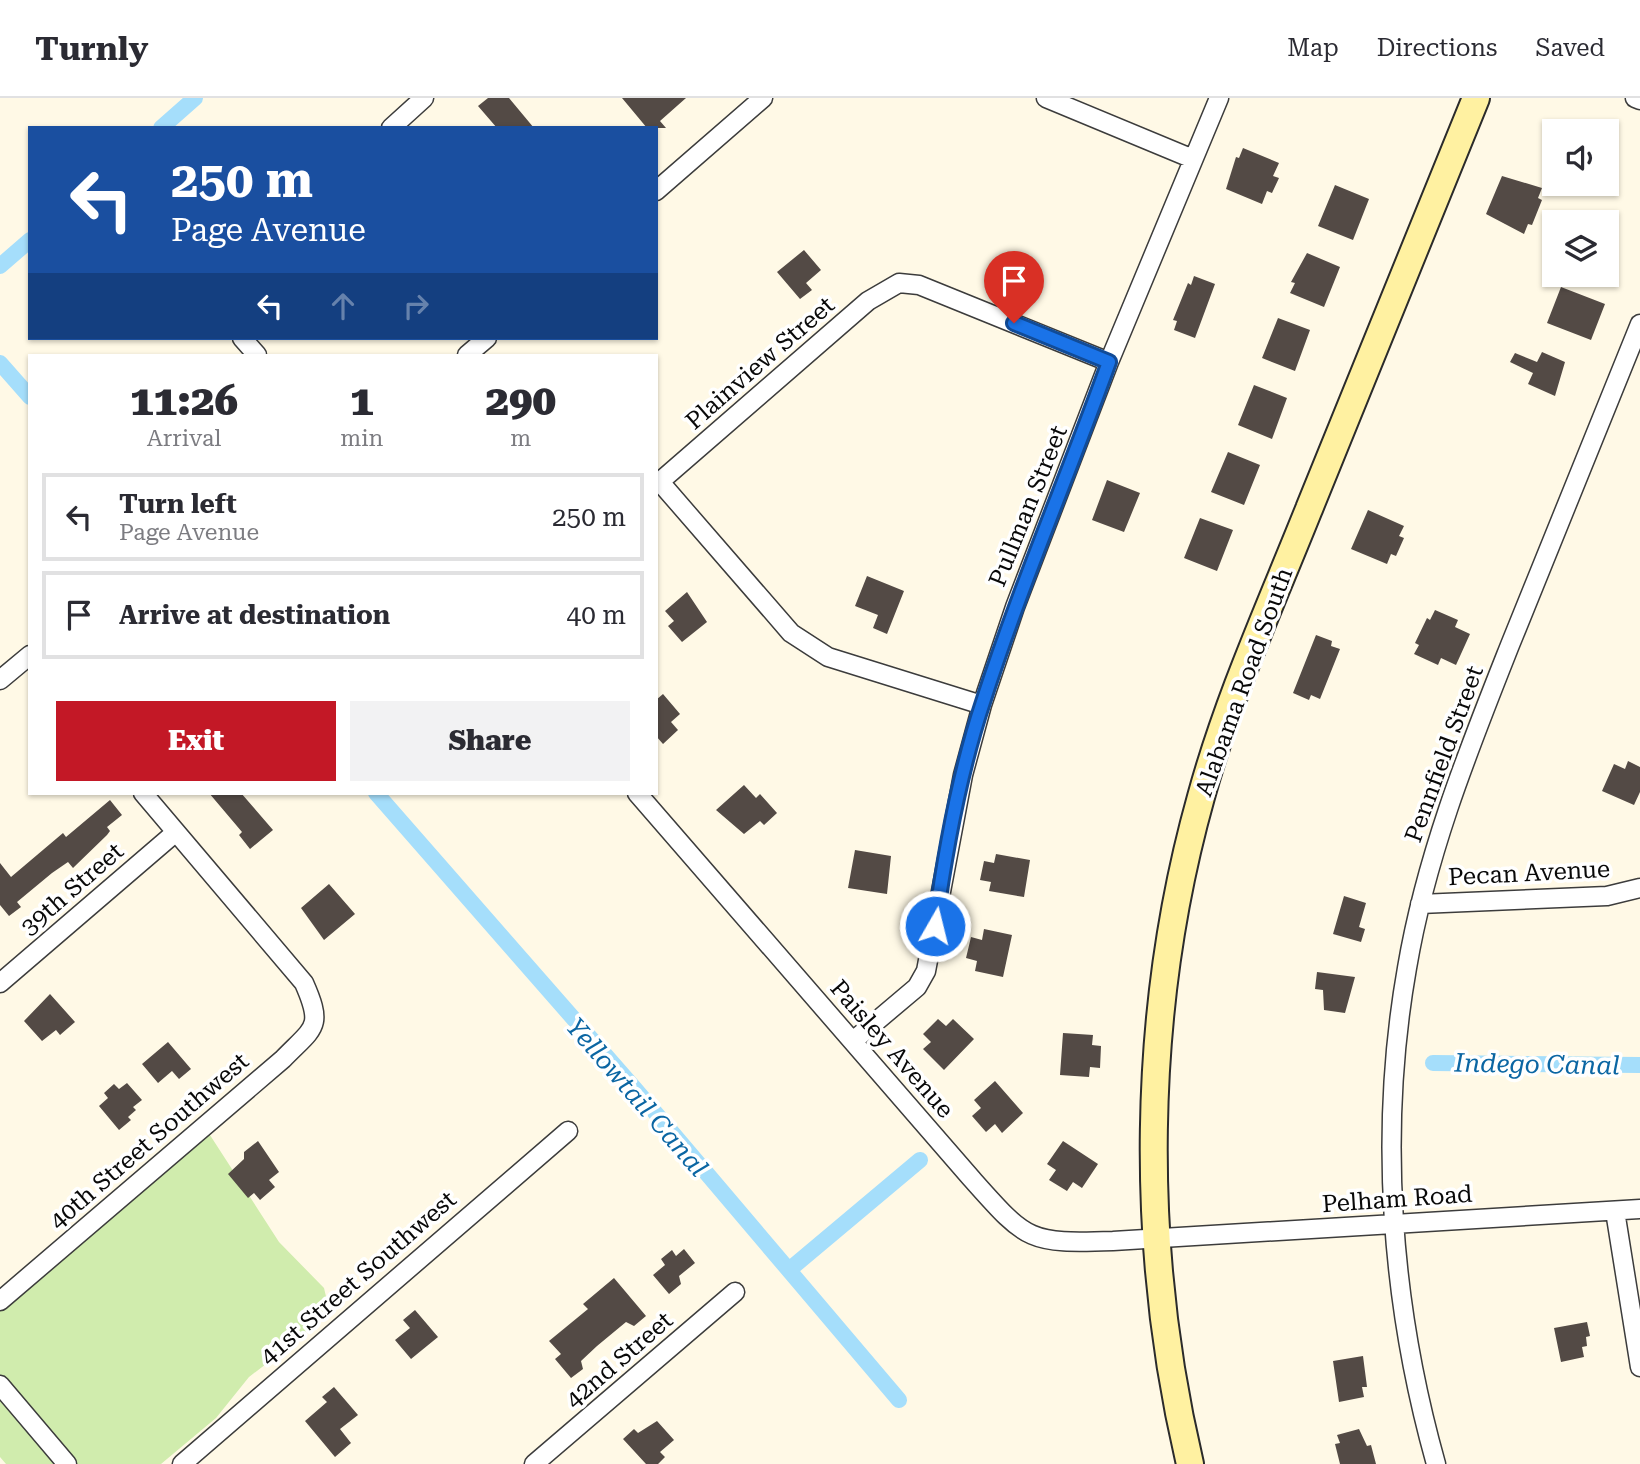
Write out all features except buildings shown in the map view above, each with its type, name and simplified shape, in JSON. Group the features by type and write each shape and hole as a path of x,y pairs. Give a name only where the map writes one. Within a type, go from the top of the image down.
{"street":[{"path":"393,126 424,98"},
{"path":"658,189 763,98"},
{"path":"1046,98 1193,159"},
{"name":"Pullman Street","path":"853,1041 917,987 926,971 957,801 982,705 1015,607 1109,362 1219,98"},
{"name":"Alabama Road South","path":"1190,1464 1172,1367 1157,1238 1155,1097 1168,960 1200,800 1234,696 1476,98"},
{"name":"Plainview Street","path":"658,483 868,301 899,284 919,285 1109,362"},
{"name":"Pennfield Street","path":"1436,1464 1414,1371 1394,1224 1392,1116 1397,1038 1407,969 1420,904 1463,764 1640,324"},
{"path":"244,340 256,354"},
{"path":"468,354 485,340"},
{"path":"658,483 791,633 807,646 828,657 982,705"},
{"path":"0,680 28,658"},
{"path":"145,795 176,832"},
{"name":"Paisley Avenue","path":"639,795 1011,1222 1028,1235 1072,1242 1157,1238"},
{"name":"40th Street Southwest","path":"0,1301 283,1059 314,1027 316,1010 304,983 176,832"},
{"name":"39th Street","path":"0,983 176,832"},
{"name":"Pecan Avenue","path":"1420,904 1606,896 1640,888"},
{"name":"41st Street Southwest","path":"181,1464 568,1130"},
{"name":"Pelham Road","path":"1157,1238 1640,1209"},
{"path":"1615,1211 1640,1367"},
{"name":"42nd Street","path":"534,1464 735,1293"},
{"path":"0,1385 67,1464"}],"green space":[{"path":"208,1132 279,1242 324,1288 328,1305 301,1337 249,1377 216,1418 161,1464 6,1464 0,1457 0,1308"}],"waterway":[{"path":"163,126 195,98"},
{"path":"0,266 28,242"},
{"name":"Yellowtail Canal","path":"0,363 28,395"},
{"name":"Yellowtail Canal","path":"378,795 636,1090 899,1400"},
{"name":"Indego Canal","path":"1433,1063 1640,1065"},
{"path":"789,1270 920,1160"}],"route":[{"path":"935,926 941,881 963,775 982,705 1015,607 1109,362 1014,323"}]}
